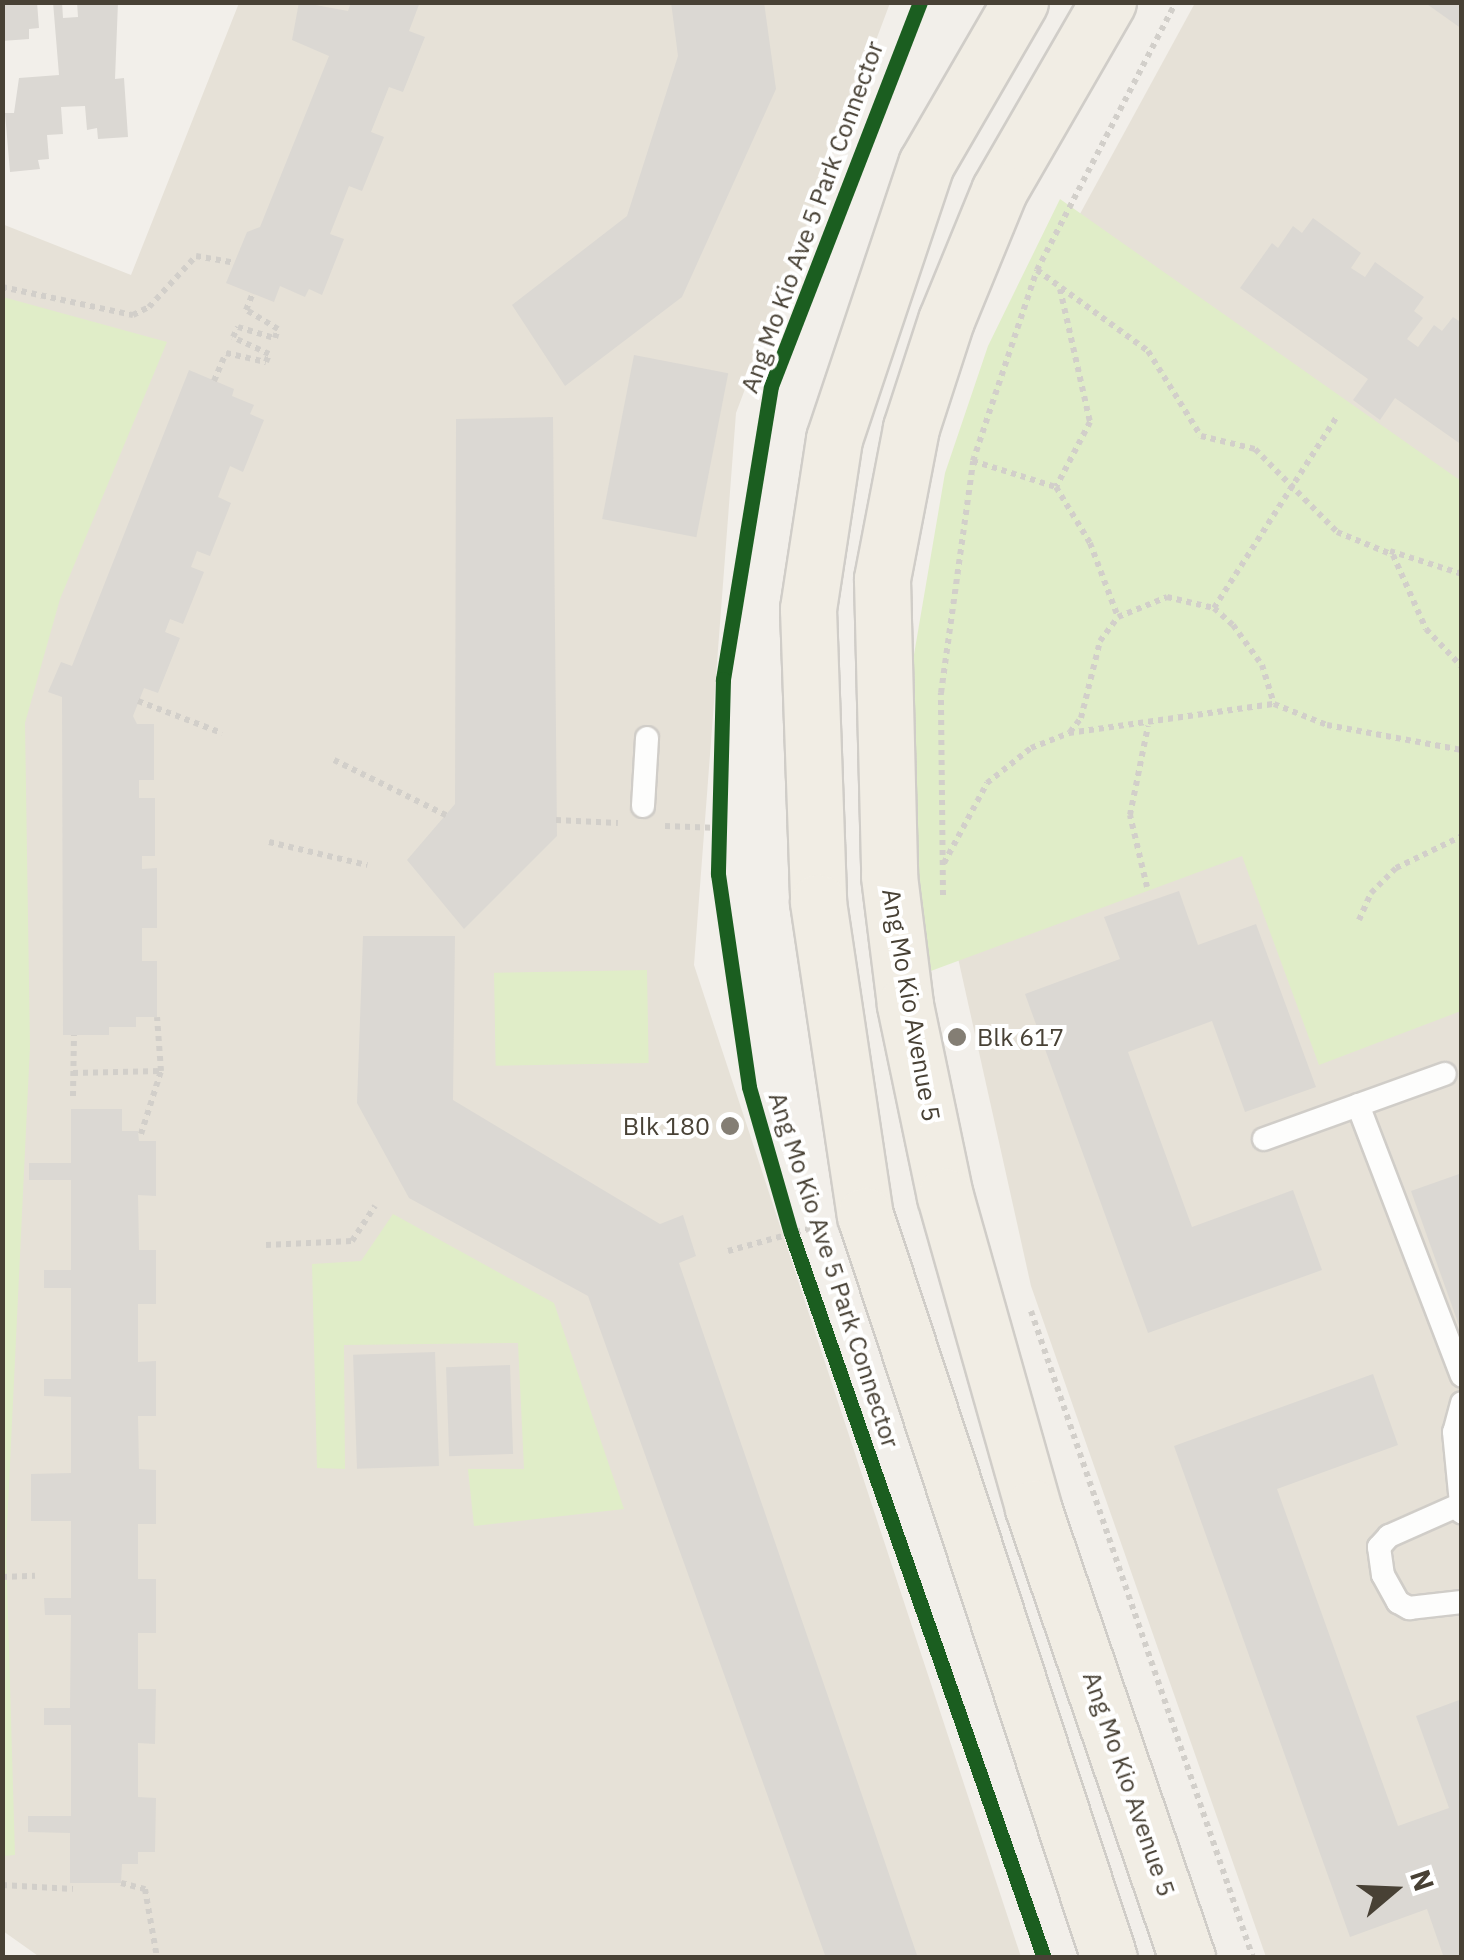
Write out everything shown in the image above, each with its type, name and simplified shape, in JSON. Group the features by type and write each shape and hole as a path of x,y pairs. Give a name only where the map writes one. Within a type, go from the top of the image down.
{"main road":[{"path":"1020,2 926,164 834,439 808,609 818,902 866,1215 1109,1958"},
{"name":"Ang Mo Kio Avenue 5","path":"1108,2 999,191 946,320 911,428 882,579 889,876 906,1004 945,1196 1034,1508 1188,1958"}],"lane":[{"path":"643,806 647,738"},
{"path":"1264,1139 1444,1074"},
{"path":"1358,1105 1462,1376"},
{"path":"1462,1402 1454,1432 1460,1509 1389,1536 1379,1547 1382,1575 1398,1602 1409,1608 1462,1602"}],"path":[{"path":"944,902 941,693 973,461 1037,270 1176,2"},
{"path":"2,287 133,315 149,307 196,256 234,263"},
{"path":"1037,270 1122,326 1148,351 1201,436 1256,448 1337,532 1462,574"},
{"path":"1056,487 1090,422 1060,288"},
{"path":"214,381 226,352 266,362 269,354 233,338 238,326 275,338 278,329 246,310 252,293"},
{"path":"1214,608 1336,418"},
{"path":"973,461 1056,487 1090,542 1118,617"},
{"path":"1384,550 1399,563 1426,629 1462,668"},
{"path":"1069,733 1081,718 1100,641 1118,617 1167,597 1214,608 1262,665 1274,704"},
{"path":"138,701 222,732"},
{"path":"941,868 987,783 1032,748 1069,733 1148,726 1274,704 1328,726 1462,750"},
{"path":"1147,887 1130,815 1148,726"},
{"path":"334,760 446,815"},
{"path":"718,843 719,810"},
{"path":"1359,920 1371,893 1396,868 1462,836"},
{"path":"268,842 367,865"},
{"path":"140,1134 162,1072 157,1018"},
{"path":"73,1096 74,1035"},
{"path":"74,1072 162,1072"},
{"path":"266,1245 352,1241 375,1206"},
{"path":"728,1251 790,1233"},
{"path":"1028,1302 1253,1958"},
{"path":"2,1576 35,1576"},
{"path":"121,1883 146,1890 157,1958"},
{"path":"2,1885 72,1889"}],"shaded area":[{"path":"239,3 890,3 736,413 694,965 1021,1957 41,1958 3,1931 2,224 131,275"},
{"path":"1195,3 1461,3 1461,543 1057,256"},
{"path":"1316,765 1461,1008 1461,1957 1266,1957 1031,1286 944,895"}],"green space":[{"path":"1060,199 1461,481 1461,1011 1319,1065 1242,856 920,975 907,860 910,678 945,473 988,346"},
{"path":"3,297 167,342 60,599 25,723 30,1046 6,1548 15,1855 3,1856"},
{"path":"647,970 649,1063 496,1066 494,973"},
{"path":"393,1214 554,1303 624,1509 474,1526 468,1469 524,1469 518,1343 344,1345 345,1469 317,1468 312,1264 361,1261"}],"building":[{"path":"2,2 37,2 39,28 29,29 29,39 2,41"},
{"path":"53,2 62,2 63,18 78,17 77,2 118,2 115,79 124,78 128,137 98,139 97,128 87,130 85,106 61,107 63,134 47,135 49,159 38,160 40,169 10,172 5,113 14,113 19,78 59,75"},
{"path":"299,2 348,11 351,2 420,2 409,31 425,37 403,92 389,87 371,132 384,137 362,191 349,186 330,234 344,239 322,295 309,289 305,297 280,286 274,302 226,283 247,232 260,227 329,56 292,40"},
{"path":"671,2 764,2 776,89 682,297 565,386 512,305 627,216 678,56"},
{"path":"1424,2 1462,2 1462,29"},
{"path":"1313,218 1361,253 1351,268 1365,277 1375,262 1424,297 1414,311 1423,318 1407,339 1418,347 1434,325 1442,331 1453,317 1462,323 1462,445 1395,398 1380,420 1353,400 1368,379 1240,288 1272,243 1278,248 1293,226 1302,233"},
{"path":"634,355 728,373 696,537 602,519"},
{"path":"189,370 234,389 232,396 254,405 250,414 264,420 243,472 230,466 218,497 231,503 210,556 197,551 191,567 204,572 183,624 170,619 165,632 180,638 158,693 144,688 133,716 137,724 154,724 154,780 139,780 139,798 155,798 155,856 142,856 142,869 157,868 157,928 142,928 142,961 157,961 157,1017 136,1017 136,1027 109,1027 109,1035 63,1035 62,697 48,692 61,662 72,666"},
{"path":"553,417 557,836 464,929 407,860 455,804 456,419"},
{"path":"1179,891 1198,945 1256,924 1316,1087 1245,1112 1212,1021 1128,1052 1192,1227 1293,1190 1322,1270 1148,1333 1025,994 1120,959 1104,917"},
{"path":"363,936 455,936 453,1100 660,1224 683,1215 696,1256 679,1263 918,1958 826,1958 588,1296 409,1198 357,1103"},
{"path":"71,1109 122,1109 122,1131 138,1131 139,1141 156,1141 156,1196 138,1195 139,1250 156,1250 156,1304 138,1304 138,1362 156,1361 156,1416 138,1416 139,1469 156,1470 156,1524 138,1524 138,1579 156,1579 156,1633 138,1633 138,1689 156,1689 155,1744 138,1743 138,1797 156,1798 155,1852 138,1852 138,1864 122,1864 121,1883 70,1883 70,1833 28,1832 28,1816 71,1816 71,1725 44,1725 44,1708 70,1708 71,1615 45,1615 44,1598 71,1598 71,1521 31,1521 31,1474 71,1473 71,1397 44,1396 44,1379 71,1379 71,1288 44,1288 44,1270 71,1270 71,1180 29,1180 29,1163 71,1163"},
{"path":"1462,1173 1462,1331 1461,1331 1411,1191"},
{"path":"435,1352 439,1466 357,1469 353,1355"},
{"path":"510,1365 513,1454 449,1456 446,1367"},
{"path":"1373,1374 1398,1445 1277,1489 1398,1826 1449,1808 1416,1716 1462,1699 1462,1958 1444,1958 1427,1909 1350,1937 1174,1446"}],"cycle path":[{"name":"Ang Mo Kio Ave 5 Park Connector","path":"920,2 771,386 723,679 718,874 749,1087 791,1233 1044,1958"}],"place":[{"name":"Blk 617","path":"957,1037"},
{"name":"Blk 180","path":"730,1126"}]}
